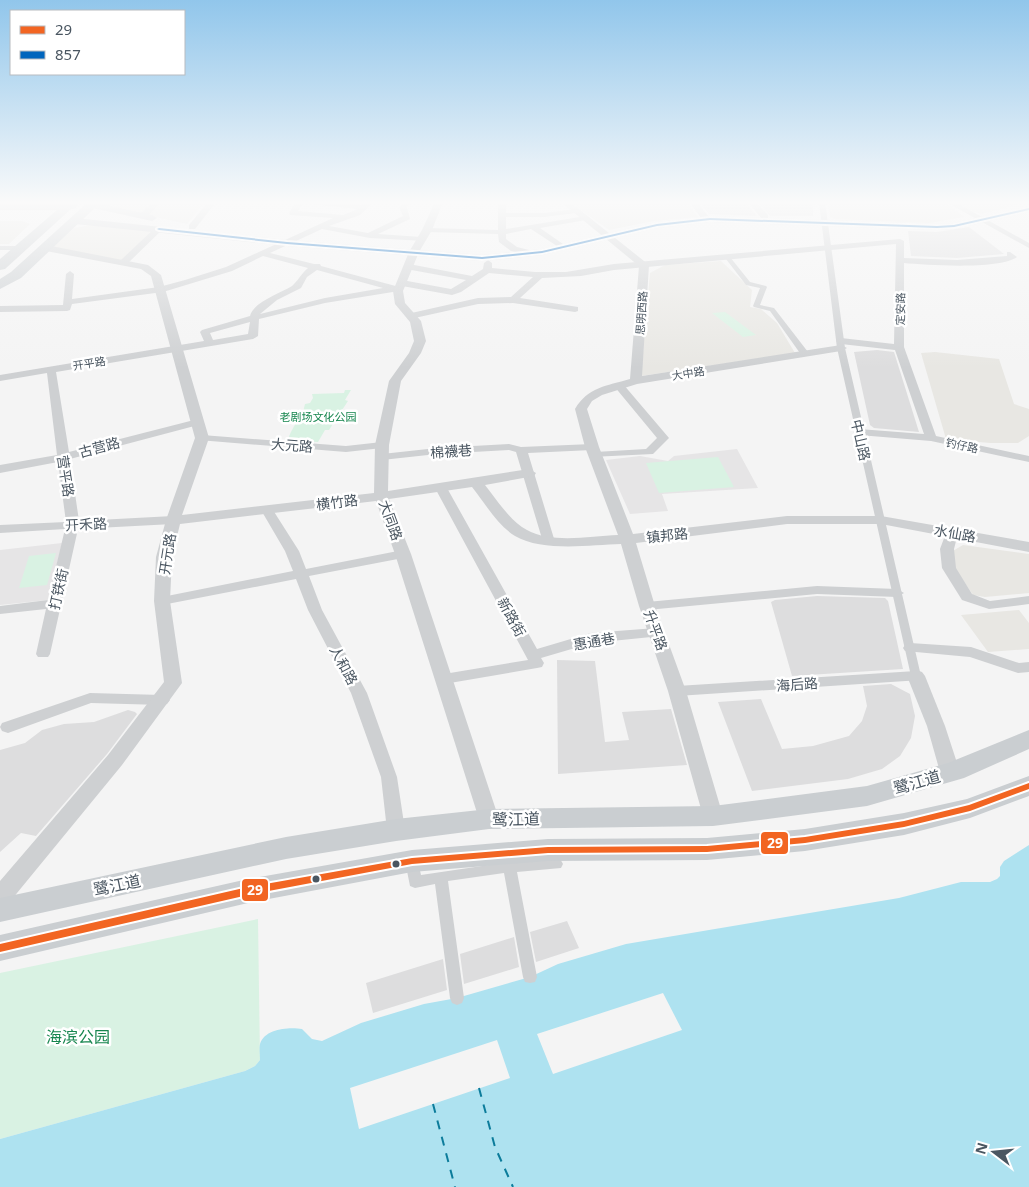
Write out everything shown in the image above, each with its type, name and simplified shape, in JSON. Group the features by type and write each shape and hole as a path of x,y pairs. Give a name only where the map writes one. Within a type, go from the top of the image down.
{"main road":[{"path":"0,266 11,257"},
{"path":"0,285 16,275 36,257"},
{"path":"407,257 494,257"},
{"path":"412,258 430,257"},
{"name":"鹭江道","path":"0,910 286,848 396,830 489,819 713,816 867,796 950,772 1029,739"},
{"path":"0,948 248,891 412,861 548,850 707,850 805,840 904,824 970,808 1029,786"}],"street":[{"path":"98,257 124,262 156,274 202,438"},
{"path":"124,262 128,257"},
{"path":"67,302 160,290 229,269 256,257"},
{"path":"279,257 317,266 368,282 452,292 487,270 539,276 569,275 614,268 734,257"},
{"path":"635,257 644,265"},
{"name":"中山路","path":"828,257 841,345 859,432 916,676"},
{"path":"900,260 944,264 1011,257"},
{"path":"400,286 412,258 473,279"},
{"path":"487,270 489,258"},
{"path":"728,258 748,284 764,287 756,306 772,309 805,354"},
{"name":"定安路","path":"899,347 900,260"},
{"name":"思明西路","path":"636,381 644,265"},
{"path":"178,348 253,336 255,313 274,298 298,286 303,276 317,266"},
{"path":"0,309 67,308 70,274"},
{"path":"513,300 539,276"},
{"path":"209,343 205,332 254,317 345,296 400,286"},
{"name":"大同路","path":"400,286 398,291 400,304 415,321 420,341 415,353 395,381 382,451 381,496 403,554 489,819"},
{"path":"458,290 478,301"},
{"path":"410,316 478,301 513,300 575,309"},
{"path":"841,345 899,347"},
{"name":"大中路","path":"593,451 581,409 587,399 598,392 636,381 805,354 841,345"},
{"name":"钓仔路","path":"899,347 931,438 1029,459"},
{"name":"开平路","path":"0,378 178,348"},
{"name":"营平路","path":"51,369 73,524"},
{"path":"549,542 521,450 648,452 663,438 619,386"},
{"name":"古营路","path":"0,469 63,457 198,422"},
{"path":"859,432 931,438"},
{"name":"大元路","path":"202,438 382,451"},
{"name":"开元路","path":"0,897 103,775 162,700 173,683 162,600 164,557 173,520 202,438"},
{"name":"棉襪巷","path":"382,451 510,447 521,450"},
{"name":"升平路","path":"593,451 627,539 647,606 677,691 713,816"},
{"name":"横竹路","path":"173,520 381,496 476,483 529,473"},
{"name":"镇邦路","path":"476,483 505,519 521,533 549,542 627,539 787,520 880,520"},
{"name":"新路街","path":"441,488 533,656"},
{"name":"人和路","path":"267,510 292,551 315,610 359,693 389,776 396,830"},
{"name":"开禾路","path":"0,529 173,520"},
{"name":"水仙路","path":"880,520 1029,547"},
{"name":"打铁街","path":"43,654 73,524"},
{"path":"952,533 947,549 949,568 967,597 989,604 1029,600"},
{"path":"162,600 301,575 403,554"},
{"path":"647,606 817,590 897,593"},
{"path":"0,610 54,604"},
{"name":"惠通巷","path":"533,656 590,638 656,633"},
{"path":"910,648 971,652 1018,668 1029,667"},
{"path":"444,679 537,663 533,656"},
{"path":"916,676 936,726 950,772"},
{"name":"海后路","path":"677,691 916,676"},
{"path":"8,727 90,698 162,700"},
{"path":"412,861 415,882 509,867 556,864 548,850"},
{"path":"509,867 530,977"},
{"path":"441,877 457,998"}],"shaded area":[{"path":"103,257 126,257 122,261"},
{"path":"721,261 752,290 750,307 761,309 777,323 795,353 641,376 650,273 665,265"},
{"path":"935,352 999,359 1014,404 1029,409 1029,436 1018,443 990,443 946,439 921,353"},
{"path":"737,449 758,488 662,494 668,511 630,514 606,460 640,456 668,461 674,456"},
{"path":"62,543 48,600 0,605 0,550"},
{"path":"963,545 1029,554 1029,593 985,597 973,595 952,564 951,552"},
{"path":"1019,610 1029,623 1029,649 988,652 961,615"}],"green space":[{"path":"725,312 756,335 743,337 712,313"},
{"name":"老剧场文化公园","path":"345,390 351,390 345,400 348,401 329,430 325,430 318,442 288,440 305,404 310,403 313,398 312,394 344,393"},
{"path":"718,457 734,487 659,493 646,463"},
{"path":"56,553 47,585 19,588 29,556"},
{"name":"海滨公园","path":"258,919 260,1060 255,1066 245,1071 0,1139 0,973"}],"water":[{"path":"1029,845 1029,1187 0,1187 0,1139 245,1071 255,1066 260,1060 260,1044 263,1039 278,1030 302,1029 312,1039 322,1041 361,1023 424,1004 457,998 530,977 558,964 626,944 899,898 961,882 990,882 1000,876 1000,867 1004,861"}],"pier":[{"path":"663,993 682,1030 553,1074 537,1034"},
{"path":"497,1040 510,1078 359,1129 350,1088"}],"building":[{"path":"877,350 894,352 919,432 874,428 870,425 854,352"},
{"path":"817,596 885,598 888,601 903,669 792,676 771,602"},
{"path":"557,660 595,661 605,742 629,740 622,712 671,709 687,765 558,774"},
{"path":"891,684 910,694 915,716 911,738 900,756 882,769 848,779 752,791 718,702 761,699 782,749 813,746 849,736 862,721 867,706 863,686"},
{"path":"128,710 137,714 107,754 36,836 21,833 0,852 0,750 25,743 42,730 64,724 94,722"},
{"path":"567,921 579,948 536,962 530,932"},
{"path":"514,937 519,967 464,984 460,954"},
{"path":"443,959 447,990 373,1013 366,983"}],"ferry route":[{"path":"479,1088 495,1147 513,1187"},
{"path":"433,1104 455,1187"}],"transit line":[{"name":"857","path":"474,257 488,257"},
{"name":"29","path":"0,948 248,891 412,861 548,850 707,849 805,840 904,824 970,808 1029,786"}]}
